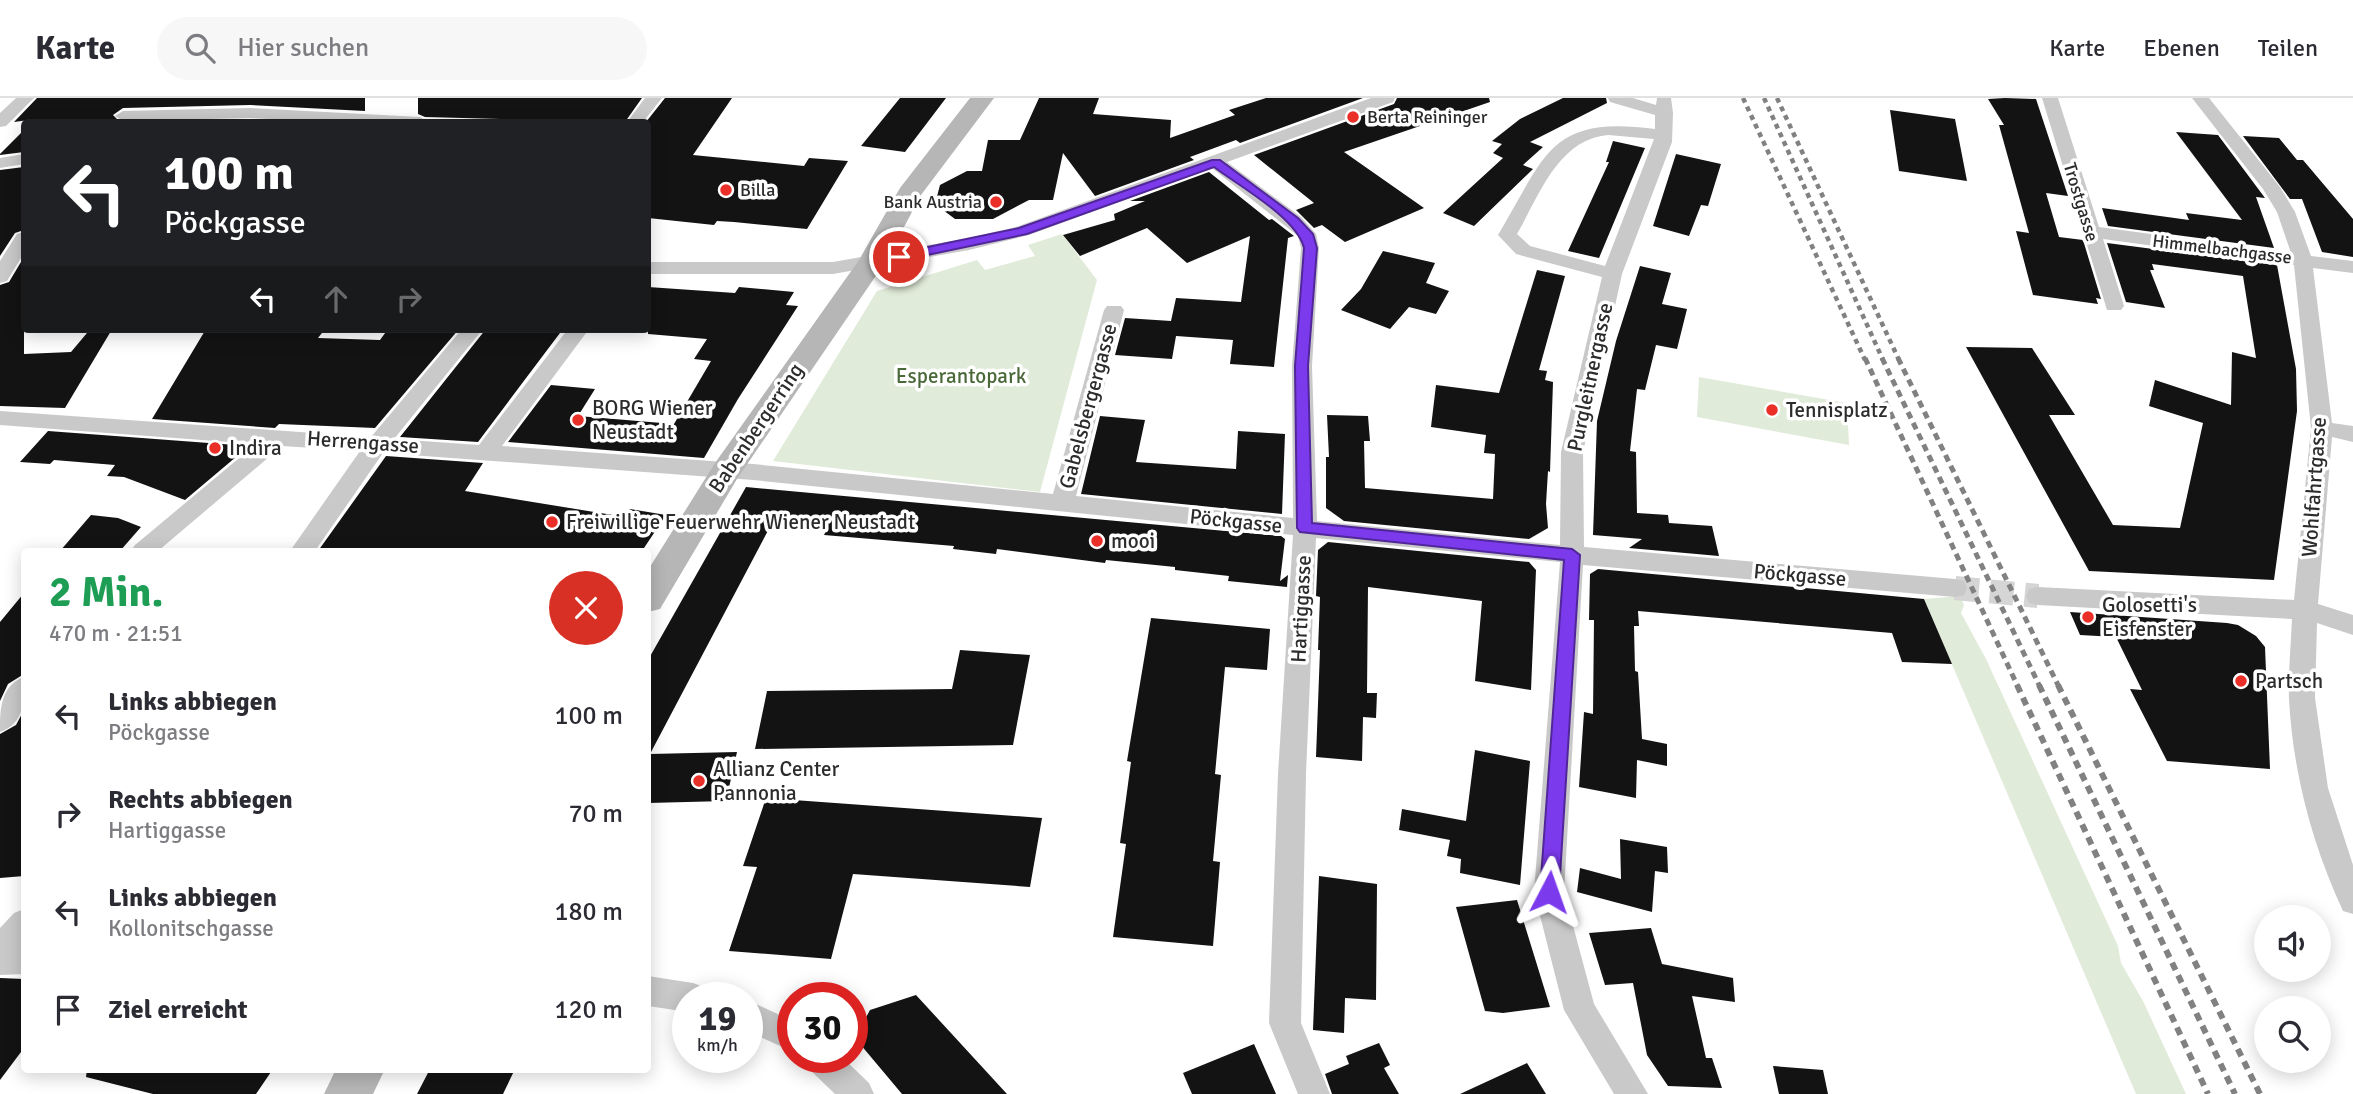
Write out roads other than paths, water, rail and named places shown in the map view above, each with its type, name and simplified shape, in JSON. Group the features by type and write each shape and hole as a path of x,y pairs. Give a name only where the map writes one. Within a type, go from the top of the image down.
{"street":[{"path":"0,122 26,98"},
{"path":"120,119 139,98"},
{"path":"637,119 654,98"},
{"name":"Babenbergerring","path":"651,594 726,471 872,261 909,193 982,98"},
{"path":"651,268 814,270 1022,231 1387,98"},
{"path":"1616,98 1664,116"},
{"name":"Trostgasse","path":"2049,98 2114,306"},
{"name":"Wohlfahrtgasse","path":"2200,98 2271,187 2286,212 2303,260 2322,428 2305,610 2302,698 2314,788 2331,846 2353,901"},
{"path":"120,119 250,113 363,119"},
{"path":"1612,274 1523,250 1507,234 1564,146 1579,136 1624,131 1664,116"},
{"name":"Purgleitnergasse","path":"1632,1094 1580,1010 1549,892 1572,555 1572,452 1612,274 1663,142 1664,116"},
{"path":"0,163 21,160"},
{"name":"Hartiggasse","path":"1216,162 1294,221 1307,234 1310,248 1302,366 1305,528 1292,774 1284,1023 1314,1094"},
{"name":"Himmelbachgasse","path":"2091,232 2353,267"},
{"path":"0,241 21,240"},
{"path":"0,276 21,246"},
{"name":"Gabelsbergergasse","path":"1063,501 1114,310"},
{"path":"304,548 378,443 470,333"},
{"path":"486,451 576,333"},
{"name":"Herrengasse","path":"0,418 378,443 726,471"},
{"path":"2322,428 2353,434"},
{"path":"148,548 280,436"},
{"name":"Pöckgasse","path":"726,471 1063,501 1572,555 1955,588"},
{"path":"2038,596 2305,610 2353,625"},
{"path":"0,721 21,692"},
{"path":"0,950 21,926"},
{"path":"0,961 21,960"},
{"path":"651,991 672,995"},
{"path":"347,1094 360,1073"},
{"path":"836,1073 858,1094"}],"tunnel":[{"path":"1955,588 2038,596"}],"railway":[{"path":"1743,98 1865,360"},
{"path":"1764,98 1883,360"},
{"path":"1777,98 1899,360"},
{"path":"1865,358 2018,687"},
{"path":"1882,358 2040,687"},
{"path":"1898,358 2059,687"},
{"path":"2017,685 2208,1094"},
{"path":"2039,685 2235,1094"},
{"path":"2058,685 2260,1094"}],"place":[{"name":"Berta Reininger","path":"1353,117"},
{"name":"Billa","path":"726,190"},
{"name":"Bank Austria","path":"996,202"},
{"name":"Tennisplatz","path":"1772,410"},
{"name":"BORG Wiener Neustadt","path":"578,420"},
{"name":"Indira","path":"215,448"},
{"name":"Freiwillige Feuerwehr Wiener Neustadt","path":"552,522"},
{"name":"mooi","path":"1097,541"},
{"name":"Golosetti's Eisfenster","path":"2088,617"},
{"name":"Partsch","path":"2241,681"},
{"name":"Allianz Center Pannonia","path":"699,781"}],"park label":[{"name":"Esperantopark","path":"961,376"}]}
